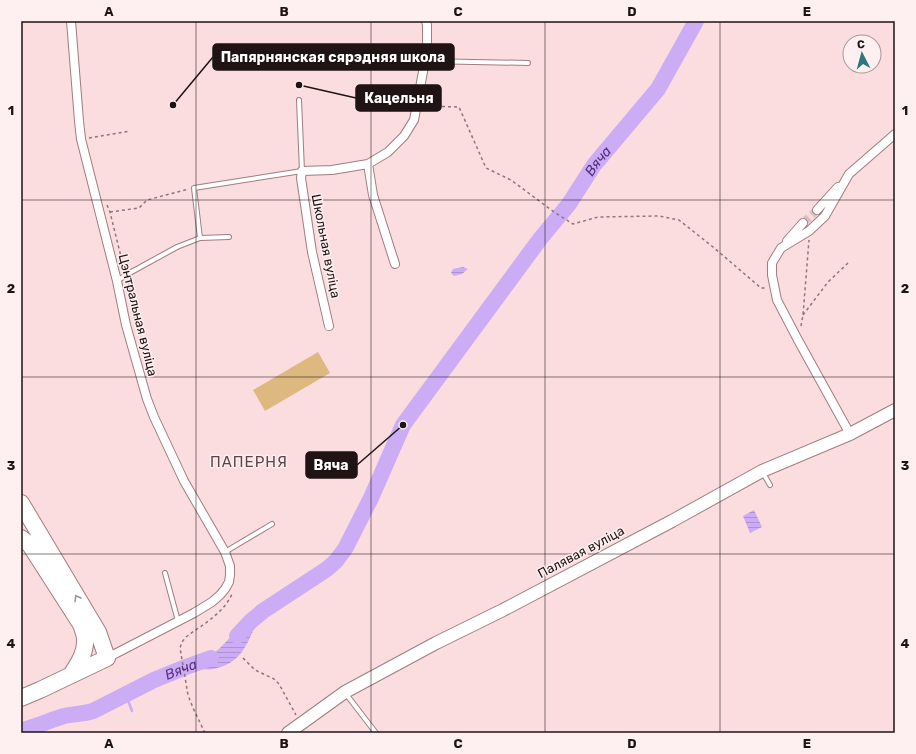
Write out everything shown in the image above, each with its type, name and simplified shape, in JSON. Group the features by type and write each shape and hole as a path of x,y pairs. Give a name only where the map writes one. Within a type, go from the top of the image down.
{"highway":[{"path":"21,503 98,632 107,658"},
{"path":"21,538 30,545 96,648 107,658"},
{"path":"72,675 79,664 85,646 85,638 82,627"},
{"path":"21,698 107,658"}],"main road":[{"name":"Палявая вуліца","path":"288,733 345,692 429,646 503,610 672,521 762,470 850,434 895,410"}],"street":[{"name":"Цэнтральная вуліца","path":"71,21 81,139 117,281 128,332 147,399 184,481 225,552 230,566 229,582 220,595 203,608 178,621"},
{"path":"302,171 332,170 368,164 388,152 404,136 414,120 425,61 427,43 426,21"},
{"path":"817,210 849,174 895,134"},
{"path":"368,164 373,195 395,264"},
{"name":"Школьная вуліца","path":"302,171 301,178 312,252 329,326"},
{"path":"781,248 809,231 826,216 849,174"},
{"path":"803,223 781,248 772,262 772,275 777,300 850,434"},
{"path":"107,658 178,621"}],"lane":[{"path":"425,61 528,63"},
{"path":"200,238 194,188 302,171 299,100"},
{"path":"117,281 177,247 200,238 229,237"},
{"path":"762,470 770,485"},
{"path":"225,552 272,524"},
{"path":"165,573 178,621"},
{"path":"345,692 376,733"}],"path":[{"path":"416,105 459,107 486,168 511,180 554,212 573,224 598,217 659,216 679,220 761,288 775,288"},
{"path":"81,139 130,131"},
{"path":"110,212 139,208 147,200 194,188"},
{"path":"105,200 110,212 133,301 135,324"},
{"path":"798,340 803,315 809,231"},
{"path":"803,315 828,282 848,263"},
{"path":"180,656 188,695 205,733"},
{"path":"243,658 255,670 274,679 296,715 304,722"}],"shaded area":[{"path":"463,267 468,269 462,274 454,276 451,273 453,269"},
{"path":"318,352 330,373 265,411 253,390"},
{"path":"754,510 762,527 750,533 743,516"},
{"path":"263,611 247,644 236,659 224,666 213,669 203,669 190,666 214,653 239,628 251,621"}],"waterway":[{"name":"Вяча","path":"237,636 263,611 327,569 336,561 345,549 371,498 403,425 540,239 569,204 594,165 658,89 696,21"},
{"name":"Вяча","path":"21,730 64,716 93,711 154,680 211,658"},
{"path":"126,695 132,711"}],"tunnel":[{"path":"803,223 817,210"}],"place":[{"name":"Кацельня","path":"299,85"},
{"name":"Папярнянская сярэдняя школа","path":"173,105"},
{"name":"Вяча","path":"403,425"}],"district":[{"name":"ПАПЕРНЯ","path":"249,462"}]}
